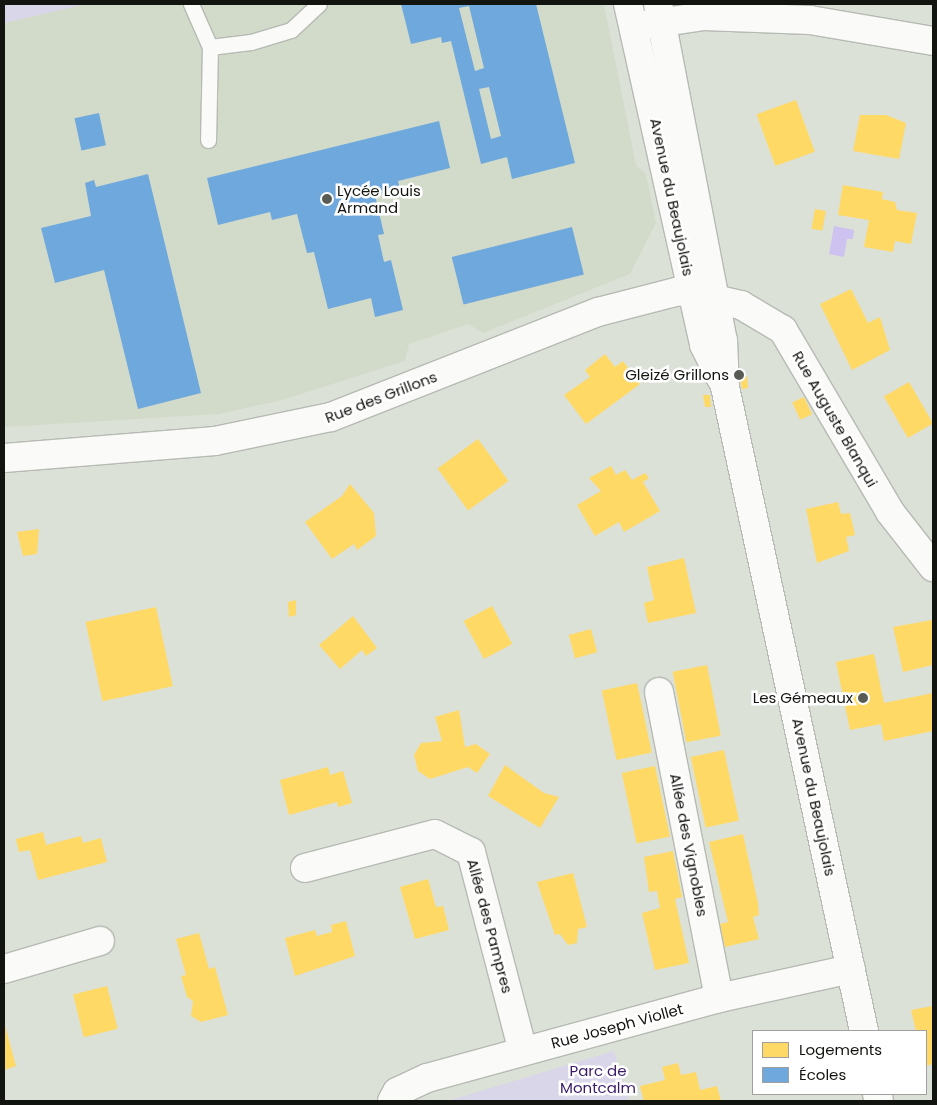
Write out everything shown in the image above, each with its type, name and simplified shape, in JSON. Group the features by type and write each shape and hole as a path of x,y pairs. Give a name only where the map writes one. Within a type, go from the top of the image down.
{"street":[{"path":"774,4 810,20"},
{"path":"631,16 660,12 704,16 810,20 933,41"},
{"name":"Avenue du Beaujolais","path":"660,12 705,297"},
{"name":"Avenue du Beaujolais","path":"631,16 705,297 864,1030"},
{"name":"Rue des Grillons","path":"4,458 215,441 331,417 598,312 666,292 705,297"},
{"name":"Rue Auguste Blanqui","path":"705,297 764,316 783,330 890,512 933,567"},
{"name":"Allée des Vignobles","path":"659,692 719,998"},
{"name":"Allée des Pampres","path":"305,868 434,834 471,852 523,1051"},
{"path":"4,969 100,941"},
{"name":"Rue Joseph Viollet","path":"392,1101 397,1092 427,1078 719,998 851,969"}],"lane":[{"path":"191,4 210,46 208,140"},
{"path":"210,46 251,42 291,30 319,4"}],"shaded area":[{"name":"Lycée Louis Armand","path":"4,4 604,4 636,165 646,174 656,223 630,274 483,333 468,324 409,344 405,361 282,400 219,414 4,427"},
{"path":"834,226 854,230 853,239 847,239 844,257 829,254"}],"green space":[{"path":"4,4 86,4 4,23"},
{"name":"Parc de Montcalm","path":"614,1051 629,1101 447,1101"}],"building: Logements":[{"path":"796,100 815,152 775,166 757,114"},
{"path":"860,115 886,115 906,123 899,159 853,151"},
{"path":"843,185 883,192 882,199 895,202 897,210 917,213 911,244 895,241 893,252 864,247 869,220 838,215"},
{"path":"815,209 826,211 822,231 812,229"},
{"path":"851,289 868,323 880,317 890,350 852,370 820,304"},
{"path":"605,354 615,367 623,361 640,384 586,424 564,395 590,377 585,370"},
{"path":"747,376 748,388 742,389 740,377"},
{"path":"909,382 933,424 908,438 884,396"},
{"path":"703,395 710,395 711,407 705,407"},
{"path":"804,397 812,414 800,420 792,402"},
{"path":"478,439 509,481 468,510 438,468"},
{"path":"611,466 616,475 625,470 632,480 645,473 649,478 643,482 660,511 624,532 619,522 595,536 577,505 601,491 589,478"},
{"path":"350,484 374,513 376,536 357,550 354,544 332,559 305,522 342,496"},
{"path":"838,502 841,514 850,513 855,535 846,537 849,551 817,563 806,509"},
{"path":"39,529 37,554 23,556 17,532"},
{"path":"684,558 696,613 648,623 644,603 654,600 647,567"},
{"path":"296,600 296,615 289,617 288,602"},
{"path":"492,606 512,644 484,659 464,621"},
{"path":"156,607 173,686 102,701 86,622"},
{"path":"353,616 377,648 366,656 362,650 340,669 319,645"},
{"path":"932,620 933,665 903,672 893,627"},
{"path":"591,629 597,652 575,658 569,635"},
{"name":"Les Gémeaux","path":"874,654 884,703 933,693 933,731 884,741 881,724 850,730 836,662"},
{"path":"707,665 721,736 686,742 673,672"},
{"path":"637,683 652,752 617,760 602,690"},
{"path":"459,710 465,747 476,744 490,754 477,773 468,767 430,779 418,771 414,755 421,743 442,741 435,717"},
{"path":"724,750 739,820 706,827 691,757"},
{"path":"505,765 544,793 559,797 540,828 488,796"},
{"path":"655,766 670,836 637,843 622,773"},
{"path":"328,767 330,775 343,771 352,803 338,807 337,802 289,815 280,780"},
{"path":"43,832 46,845 81,836 83,843 101,838 107,862 38,880 30,850 19,852 16,839"},
{"path":"743,834 758,903 759,915 753,917 759,939 725,947 720,924 728,922 709,842"},
{"path":"673,851 682,897 675,899 689,963 655,970 642,913 660,908 657,891 649,892 644,857"},
{"path":"573,873 587,927 578,929 577,943 568,945 560,934 555,935 537,882"},
{"path":"428,879 436,907 443,906 449,930 415,939 400,887"},
{"path":"346,921 355,956 295,976 285,938 315,930 317,936 332,932 331,925"},
{"path":"199,933 209,969 215,967 228,1015 201,1022 191,1016 193,1001 187,997 181,976 186,975 176,939"},
{"path":"107,986 118,1029 84,1037 73,994"},
{"path":"933,1006 933,1064 927,1066 927,1030 916,1030 911,1010"},
{"path":"4,1022 16,1066 4,1070"},
{"path":"678,1063 681,1075 696,1072 700,1090 717,1086 721,1101 644,1101 640,1086 665,1080 662,1067"}],"building: Écoles":[{"path":"401,4 536,4 575,163 512,179 507,157 481,164 451,41 442,43 441,37 411,44","holes":["469,6 484,68 475,71 459,8","489,87 501,136 491,139 479,89"]},
{"path":"99,113 106,145 81,150 75,118"},
{"path":"439,121 450,168 398,181 400,189 375,195 384,234 378,235 384,262 391,260 403,310 375,317 371,298 328,309 314,252 307,253 297,214 272,220 270,212 218,225 207,178"},
{"path":"148,174 201,393 138,409 104,270 55,283 41,228 91,216 85,183 94,180 96,187"},
{"path":"572,227 584,275 464,305 452,257"}],"place":[{"name":"Lycée Louis Armand","path":"327,199"},
{"name":"Gleizé Grillons","path":"739,375"},
{"name":"Les Gémeaux","path":"863,698"}]}
